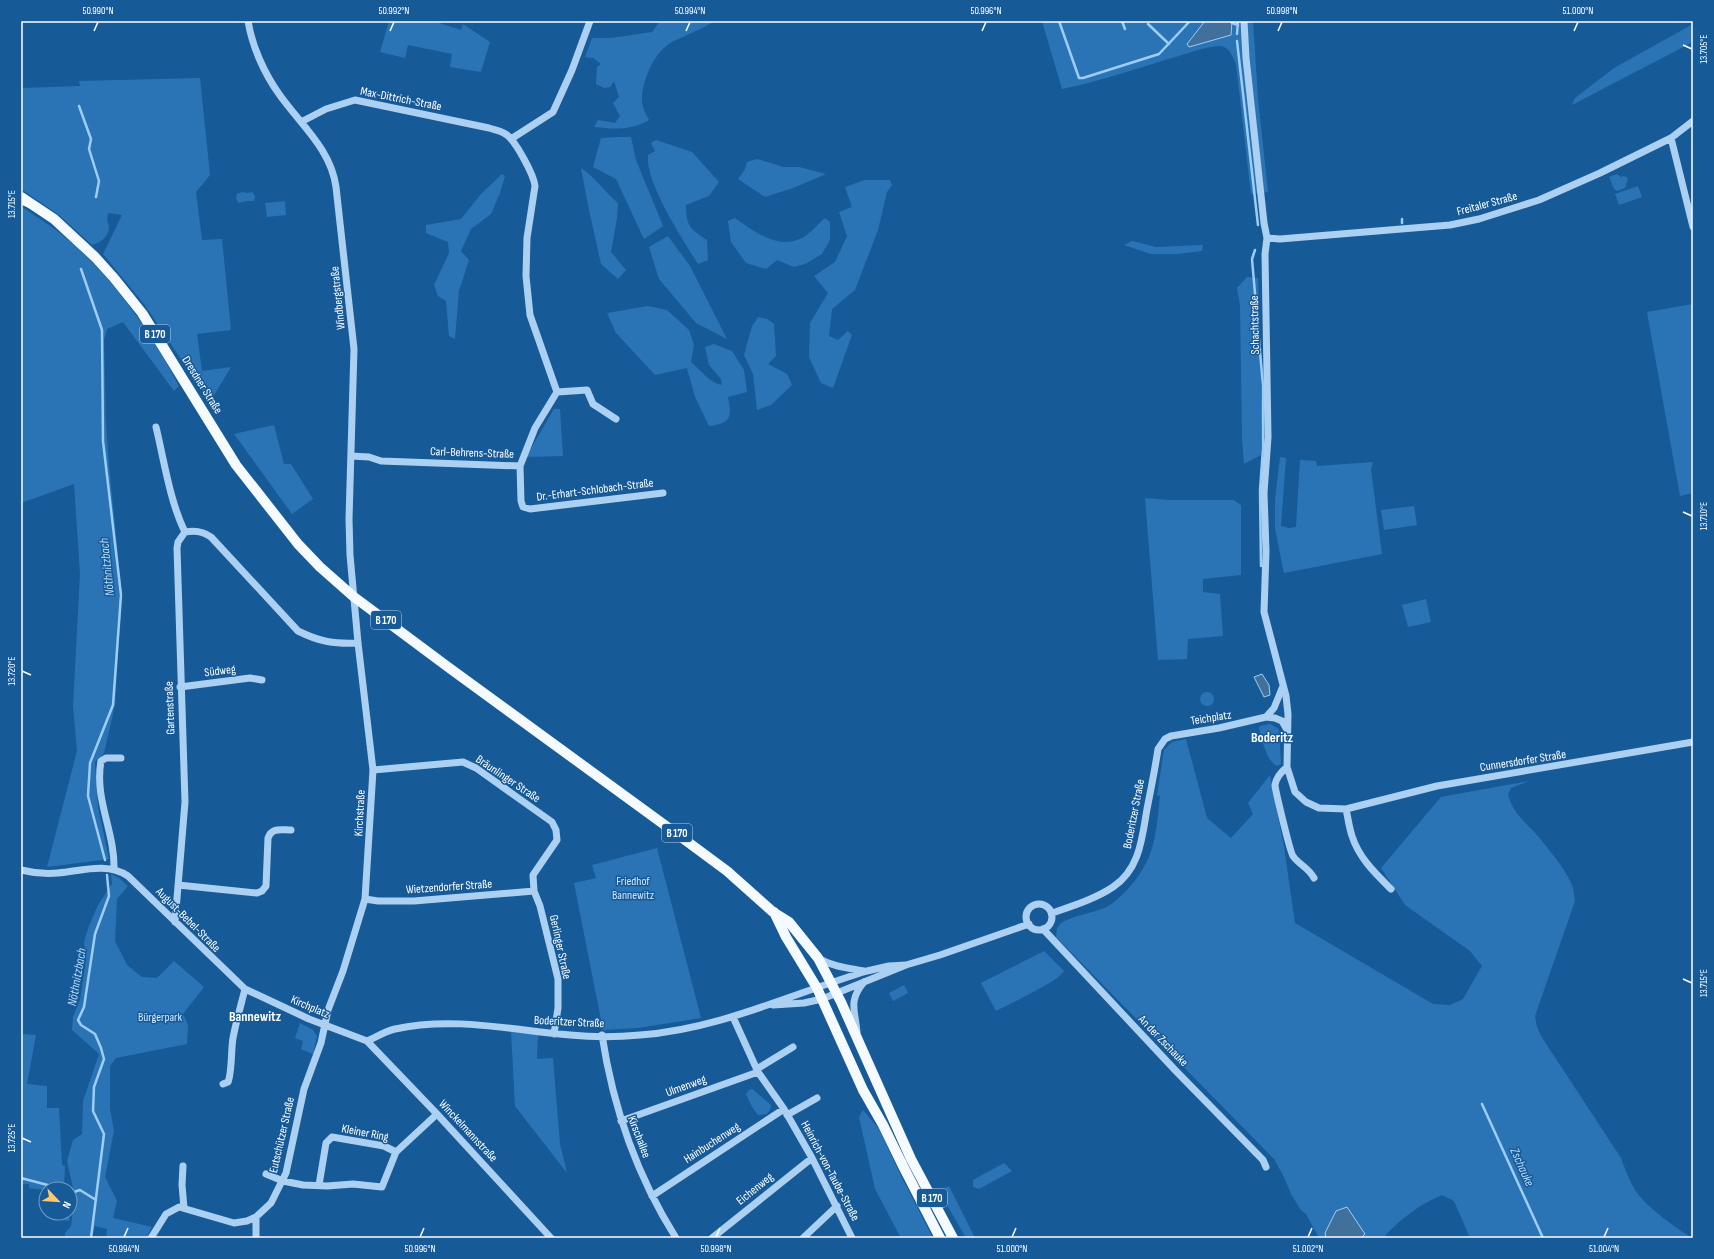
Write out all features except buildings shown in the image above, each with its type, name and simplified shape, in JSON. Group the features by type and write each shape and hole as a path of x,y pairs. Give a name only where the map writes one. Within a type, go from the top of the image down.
{"main road":[{"name":"Dresdner Straße","path":"21,197 54,219 95,257 114,278 142,313 236,465 298,544 320,567 354,596"},
{"name":"B 170","path":"354,596 696,848 749,889 774,912 789,922 818,958 836,992 911,1159 953,1238"},
{"name":"B 170","path":"774,912 786,937 817,988 863,1090 883,1125 902,1166 940,1238"}],"street":[{"name":"Windbergstraße","path":"248,21 254,44 265,71 278,93 321,147 334,175 354,349 348,519 350,569 354,596"},
{"path":"590,21 572,70 553,112 511,139 534,177 535,186 528,238 526,276 530,314 557,392 587,390 594,404 616,419"},
{"name":"Schachtstraße","path":"1244,21 1246,58 1264,223 1267,238 1265,254 1268,437 1264,493 1266,551 1264,612 1283,686"},
{"name":"Max-Dittrich-Straße","path":"301,122 326,109 355,100 500,131 511,139"},
{"name":"Freitaler Straße","path":"1267,238 1280,239 1377,232 1450,225 1479,219 1539,200 1568,188 1671,138 1693,121"},
{"path":"1671,138 1693,227"},
{"name":"Carl-Behrens-Straße","path":"351,456 368,457 381,461 520,466 535,428 557,392"},
{"path":"156,427 180,522 185,532 200,531 211,537 298,631 323,642 358,643"},
{"name":"Dr.-Erhart-Schlobach-Straße","path":"520,466 521,501 523,506 530,509 663,492"},
{"name":"Gartenstraße","path":"175,922 185,802 180,687 177,548 178,542 185,532"},
{"name":"Kirchstraße","path":"326,1026 328,1010 343,972 365,899 373,770 354,596"},
{"name":"Südweg","path":"180,687 250,678 262,680"},
{"path":"1266,716 1274,708 1283,686"},
{"path":"1283,686 1287,706 1287,767 1295,792 1306,802 1319,808 1346,808 1352,837 1358,850 1368,865 1391,889"},
{"path":"1266,716 1282,721 1286,728"},
{"name":"Teichplatz","path":"1161,743 1166,738 1171,736 1219,728 1266,716"},
{"name":"Cunnersdorfer Straße","path":"1346,808 1437,786 1693,742"},
{"name":"Boderitzer Straße","path":"1052,913 1102,893 1113,887 1128,873 1136,859 1143,836 1158,749 1161,743"},
{"path":"114,869 112,840 101,800 99,770 101,761 106,758 121,758"},
{"name":"Bräunlinger Straße","path":"373,770 462,762 476,768 552,822 556,830 557,840 533,875 534,891"},
{"path":"1287,767 1279,774 1275,786 1292,855 1305,866 1314,878"},
{"path":"178,885 257,893 262,891 266,886 268,838 270,832 275,830 290,830"},
{"name":"August-Bebel-Straße","path":"21,870 32,873 58,873 91,867 119,870 128,876 245,989"},
{"name":"Wietzendorfer Straße","path":"365,899 378,901 414,901 534,891"},
{"name":"Gerlinger Straße","path":"534,891 540,906 558,979 558,1008 554,1034"},
{"path":"1042,904 1052,913 1051,923 1043,929 1038,930 1029,924 1027,914 1032,906 1042,904"},
{"name":"Boderitzer Straße","path":"367,1041 395,1029 431,1024 492,1026 572,1036 640,1035 675,1031 733,1017 768,1006 804,1003 822,999 836,992 906,965 940,955 1029,924"},
{"name":"An der Zschauke","path":"1043,929 1175,1070 1263,1160 1266,1167"},
{"name":"Boderitzer Straße","path":"818,958 828,964 867,971"},
{"name":"Boderitzer Straße","path":"768,1006 780,999 867,971 889,966 906,965"},
{"path":"857,1038 853,1003 857,991 866,981"},
{"path":"223,1084 228,1082 230,1077 233,1037 245,989"},
{"name":"Kirchplatz","path":"245,989 326,1026 367,1041"},
{"name":"Heinrich-von-Taube-Straße","path":"733,1017 757,1070 786,1112 838,1206 852,1238"},
{"name":"Eutschützer Straße","path":"184,1208 234,1223 247,1221 256,1217 271,1203 283,1181 290,1158 304,1089 326,1026"},
{"name":"Kirschallee","path":"602,1035 611,1087 621,1120 637,1163 652,1196 676,1238"},
{"name":"Winckelmannstraße","path":"367,1041 437,1114 551,1238"},
{"path":"757,1070 793,1047"},
{"name":"Ulmenweg","path":"621,1120 757,1070"},
{"name":"Heinrich-von-Taube-Straße","path":"786,1112 817,1098"},
{"name":"Hainbuchenweg","path":"652,1196 786,1112"},
{"name":"Kleiner Ring","path":"266,1174 283,1181 303,1185 353,1184 382,1187 396,1152 437,1114"},
{"name":"Kleiner Ring","path":"319,1185 326,1143 332,1137 384,1146 396,1152"},
{"name":"Eichenweg","path":"712,1238 812,1158"},
{"path":"152,1238 166,1214 174,1209 184,1208 182,1185 183,1166"},
{"path":"803,1238 838,1206"},
{"path":"256,1217 256,1238"}],"green space":[{"path":"389,21 433,21 461,30 463,24 490,42 481,72 450,67 452,54 408,45 405,58 380,52"},
{"path":"660,21 715,21 670,43 656,57 646,78 642,93 644,110 649,120 629,128 615,129 594,127 598,120 615,123 620,116 613,103 619,97 614,81 610,87 604,88 596,84 597,67 601,64 593,58 585,57 592,38 611,38 652,32"},
{"path":"1042,21 1253,21 1258,98 1268,192 1251,194 1236,64 1226,48 1216,46 1205,48 1106,78 1062,89"},
{"path":"1693,24 1693,42 1572,105 1575,98 1614,68"},
{"path":"200,78 210,175 196,192 202,240 222,239 231,330 197,334 202,371 231,367 210,402 144,304 103,254 122,215 108,213 107,220 109,229 106,236 100,242 92,245 59,215 21,189 21,88 80,86 79,81"},
{"path":"631,137 636,160 663,226 644,239 616,179 593,167 601,138"},
{"path":"656,140 692,152 719,182 709,196 686,205 687,218 690,226 707,240 708,260 698,264 666,211 652,180 648,155 655,151 651,143"},
{"path":"757,159 784,167 799,167 826,174 793,188 765,197 738,179 745,169 747,162"},
{"path":"581,168 618,203 611,252 626,270 618,279 601,264"},
{"path":"502,174 505,176 491,214 471,229 461,251 469,260 459,291 455,339 449,336 446,301 438,296 434,285 449,253 448,242 426,233 426,225 461,219 481,194"},
{"path":"1617,174 1621,177 1624,176 1628,178 1625,188 1617,191 1614,189 1609,177"},
{"path":"865,180 890,180 892,185 887,192 878,230 855,290 832,309 829,336 838,340 848,331 852,335 833,388 821,383 809,357 810,323 828,293 814,276 835,262 847,236 839,212 852,207 845,187"},
{"path":"1638,186 1642,197 1619,205 1615,194"},
{"path":"242,192 252,192 255,196 254,201 239,203 236,199 237,194"},
{"path":"285,201 286,215 267,217 265,203"},
{"path":"21,206 61,234 100,270 130,306 156,345 179,386 174,391 123,322 107,329 104,340 106,422 122,595 115,705 104,753 95,762 98,807 109,859 47,867 77,751 73,706 80,574 74,484 21,503"},
{"path":"735,218 758,234 775,241 784,242 802,238 825,218 830,222 830,240 822,254 805,264 794,267 777,260 766,269 746,263 731,242 728,221"},
{"path":"668,236 690,266 727,339 696,323 659,279 649,247"},
{"path":"1132,241 1156,247 1203,245 1202,251 1177,254 1151,254 1124,245"},
{"path":"1247,277 1258,278 1262,411 1261,455 1244,464 1242,438 1240,305 1237,288"},
{"path":"1693,304 1693,493 1680,496 1647,312"},
{"path":"648,306 667,310 689,330 694,345 691,362 713,382 722,385 721,379 709,365 705,347 714,344 732,351 744,370 747,392 728,397 730,414 726,421 709,426 695,397 687,368 655,375 616,333 607,313"},
{"path":"758,317 767,319 774,324 776,356 768,364 787,374 792,385 771,405 757,410 753,374 744,355 752,326"},
{"path":"554,409 560,409 563,456 526,457"},
{"path":"274,425 284,464 291,464 313,499 292,514 234,434"},
{"path":"1280,457 1286,458 1281,526 1289,528 1296,527 1300,460 1316,461 1317,466 1373,462 1371,470 1382,554 1284,573 1275,529 1275,499"},
{"path":"1145,498 1169,500 1234,500 1241,505 1241,575 1203,579 1203,592 1220,594 1223,636 1188,639 1187,659 1158,660"},
{"path":"1414,506 1417,525 1384,530 1381,510"},
{"path":"1426,599 1431,622 1408,627 1402,605"},
{"path":"1207,692 1212,694 1214,699 1212,704 1207,706 1202,704 1200,699 1202,694"},
{"path":"1270,724 1279,729 1281,764 1277,766 1273,764 1267,755 1259,728 1260,726"},
{"path":"1186,739 1207,818 1231,838 1253,814 1248,803 1270,775 1284,847 1295,923 1433,1004 1450,1005 1463,999 1482,966 1470,951 1405,905 1381,868 1441,797 1529,781 1511,788 1508,794 1510,801 1518,814 1563,868 1572,885 1575,901 1535,1016 1537,1027 1541,1036 1621,1158 1635,1190 1653,1210 1692,1238 1470,1238 1454,1201 1442,1195 1410,1213 1383,1238 1361,1238 1365,1234 1325,1233 1326,1238 1319,1238 1306,1214 1301,1210 1291,1194 1274,1159 1056,937 1057,928 1061,923 1071,918 1107,907 1119,898 1136,880 1148,858 1155,835 1160,796 1157,795 1164,750 1172,742"},
{"name":"Friedhof Bannewitz","path":"657,848 701,1018 638,1028 603,1030 574,883 596,878 592,865"},
{"name":"Bürgerpark","path":"111,874 119,878 128,886 117,899 115,941 127,965 142,977 157,978 174,961 204,987 183,1014 188,1025 187,1044 116,1058 110,1066 110,1109 114,1131 105,1177 117,1201 113,1218 152,1227 146,1238 106,1238 107,1229 95,1226 92,1238 65,1238 65,1233 71,1226 72,1221 78,1221 78,1181 71,1181 67,1161 73,1140 82,1134 83,1101 99,1054 72,1030 73,1016 80,1000 86,960 84,942 98,905 112,884"},
{"path":"1044,951 1064,971 1060,976 1043,987 996,1011 981,983"},
{"path":"904,985 908,993 893,1001 889,993"},
{"path":"300,1023 313,1030 317,1036 313,1054 301,1049 303,1041 295,1038"},
{"path":"511,1031 538,1035 537,1059 553,1058 560,1144 567,1173 515,1106"},
{"path":"21,1034 36,1035 27,1084 47,1086 47,1108 59,1108 62,1165 65,1166 64,1181 38,1181 38,1189 29,1188 29,1184 23,1184 21,1181"},
{"path":"752,1089 771,1105 767,1114 758,1115 752,1107 746,1094"},
{"path":"863,1110 879,1129 933,1238 901,1238 875,1189 859,1117"},
{"path":"1004,1163 1012,1171 979,1189 973,1187 973,1180"},
{"path":"949,1186 975,1238 966,1238 939,1191"}],"shaded area":[{"path":"1205,21 1232,21 1231,35 1189,47 1187,44"},
{"path":"1262,674 1269,685 1270,695 1264,697 1254,677"},
{"path":"1347,1207 1365,1234 1361,1238 1326,1238 1325,1233 1336,1211"}],"waterway":[{"path":"1059,21 1079,78 1159,54 1190,21"},
{"path":"1122,21 1125,29"},
{"path":"1237,34 1238,21"},
{"path":"1232,23 1238,25"},
{"path":"1148,24 1169,44"},
{"path":"1237,41 1258,225"},
{"name":"Nöthnitzbach","path":"79,106 91,139 89,149 99,181 96,197"},
{"path":"1255,250 1252,259 1263,386 1263,448 1260,490 1261,566"},
{"name":"Nöthnitzbach","path":"81,269 102,330 103,441 121,595 113,705 90,763 88,796 105,860"},
{"name":"Nöthnitzbach","path":"91,1238 104,1134 93,1111 94,1087 104,1059 95,1034 81,1025 78,1020 84,1007 95,934 109,896 107,875"},
{"name":"Zschauke","path":"1482,1104 1543,1238"},
{"path":"21,1178 38,1182"},
{"path":"78,1191 80,1190 96,1200"}],"district":[{"name":"Boderitz","path":"1272,737"},
{"name":"Bannewitz","path":"255,1016"}]}
